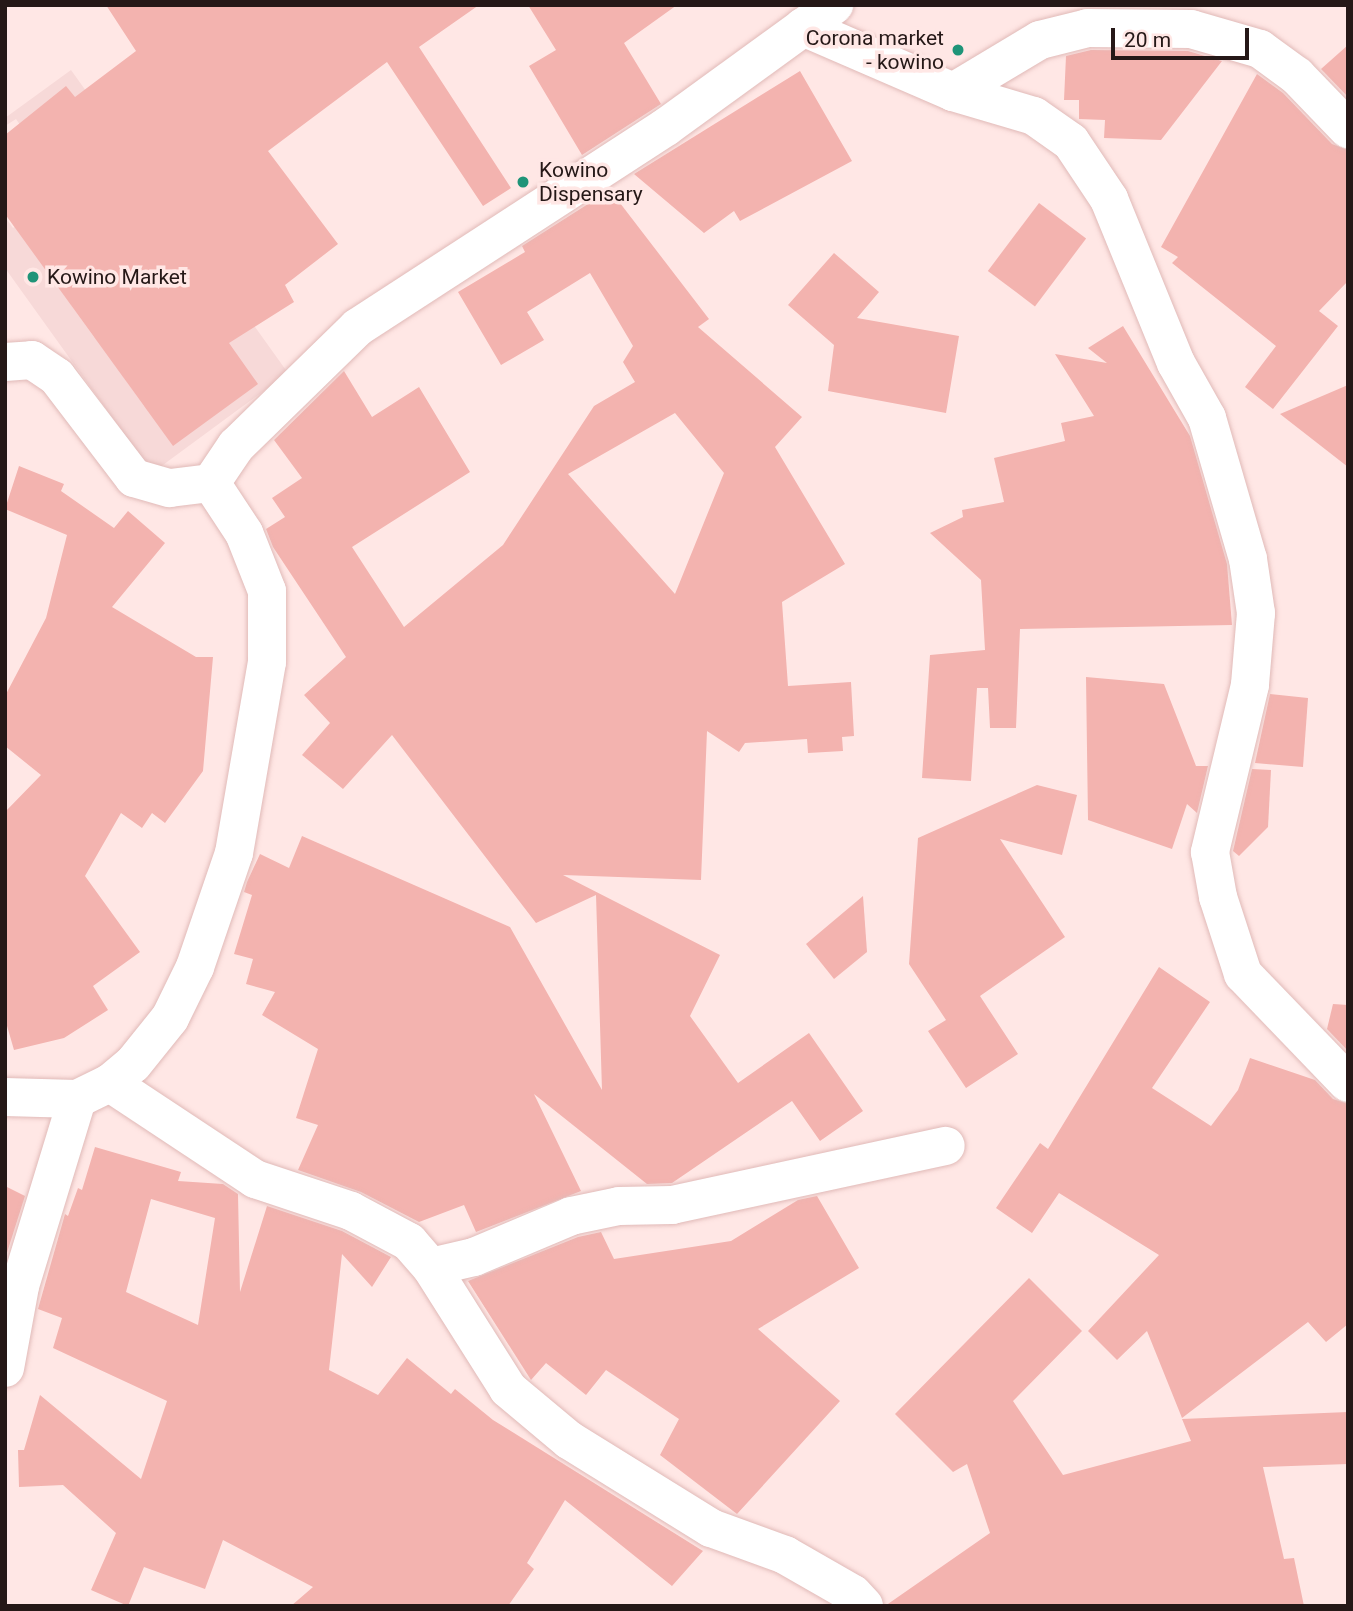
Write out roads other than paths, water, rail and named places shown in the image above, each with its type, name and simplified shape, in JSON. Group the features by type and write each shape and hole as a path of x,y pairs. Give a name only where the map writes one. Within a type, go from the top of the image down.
{"street":[{"path":"5,362 32,360 57,377 134,478 170,488 211,483 236,446 358,327 666,127 834,5"},
{"path":"803,27 953,92 1034,116 1071,142 1109,200 1176,363 1207,418 1242,535 1256,613 1250,685 1210,852 1218,898 1243,974 1348,1083"},
{"path":"953,92 1040,40 1088,28 1191,29 1260,50 1297,76 1348,129"},
{"path":"5,1097 93,1091 133,1064 170,1018 195,967 234,853 267,662 267,591 244,533 211,483"},
{"path":"93,1091 255,1179 351,1211 409,1242 431,1266 508,1389 569,1440 711,1528 785,1555 853,1594 864,1606"},
{"path":"5,1368 20,1286 93,1091"},
{"path":"431,1266 474,1257 571,1216 619,1206 672,1205 946,1146"}],"place":[{"name":"Corona market - kowino","path":"958,50"},
{"name":"Kowino Dispensary","path":"523,182"},
{"name":"Kowino Market","path":"33,277"}]}
